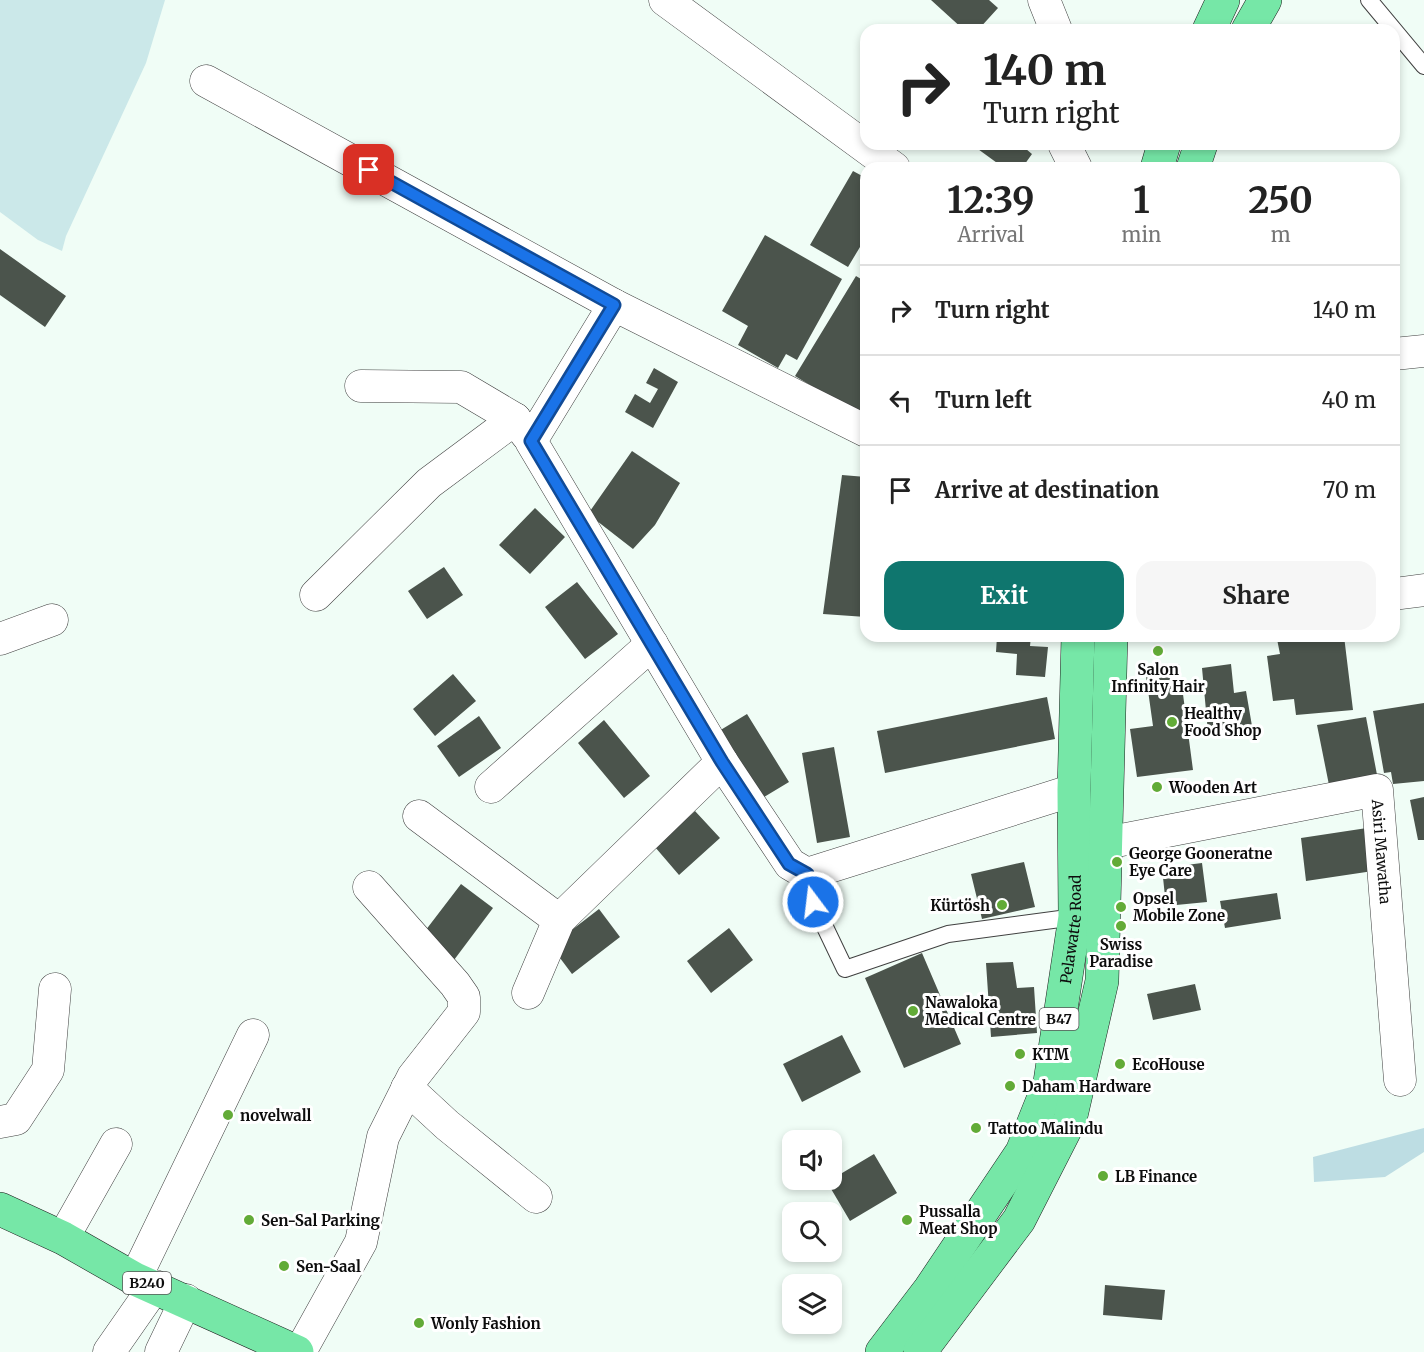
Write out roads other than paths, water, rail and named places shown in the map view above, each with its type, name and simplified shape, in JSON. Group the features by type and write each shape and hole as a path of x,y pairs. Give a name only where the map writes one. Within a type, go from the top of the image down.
{"main road":[{"path":"1212,24 1223,0"},
{"path":"1251,24 1265,0"},
{"name":"Pelawatte Road","path":"882,1352 930,1289 1022,1152 1050,1082 1075,917 1074,790 1078,642"},
{"name":"B47","path":"920,1352 1019,1220 1070,1120 1102,981 1116,642"},
{"name":"B240","path":"0,1209 63,1238 145,1283 298,1352"}],"street":[{"path":"665,0 860,143"},
{"path":"1044,0 1054,24"},
{"path":"206,81 614,305 860,428"},
{"path":"869,150 886,162"},
{"path":"316,595 429,483 523,430 614,305"},
{"path":"1400,353 1424,351"},
{"path":"361,386 460,387 523,430 722,762 789,864 807,874 1074,790"},
{"path":"1400,593 1424,590"},
{"path":"0,639 52,620"},
{"path":"490,787 652,644"},
{"path":"528,993 559,920 722,762"},
{"name":"Asiri Mawatha","path":"1106,843 1377,790 1400,1080"},
{"path":"419,816 559,920"},
{"path":"298,1352 361,1242 383,1137 412,1077 464,1012 464,997 369,887"},
{"path":"0,1122 16,1119 48,1070 55,989"},
{"path":"109,1352 145,1283 253,1035"},
{"path":"407,1088 447,1125 536,1197"},
{"path":"63,1238 117,1144"},
{"path":"161,1352 186,1300"}],"lane":[{"path":"1369,0 1389,24"},
{"path":"1400,37 1424,66"},
{"path":"807,874 813,902 845,969 948,934 1075,917"}],"place":[{"name":"Salon Infinity Hair","path":"1158,651"},
{"name":"Healthy Food Shop","path":"1172,722"},
{"name":"Wooden Art","path":"1157,787"},
{"name":"George Gooneratne Eye Care","path":"1117,862"},
{"name":"Kürtösh","path":"1002,905"},
{"name":"Opsel Mobile Zone","path":"1121,907"},
{"name":"Swiss Paradise","path":"1121,926"},
{"name":"Nawaloka Medical Centre","path":"913,1011"},
{"name":"KTM","path":"1020,1054"},
{"name":"EcoHouse","path":"1120,1064"},
{"name":"Daham Hardware","path":"1010,1086"},
{"name":"novelwall","path":"228,1115"},
{"name":"Tattoo Malindu","path":"976,1128"},
{"name":"LB Finance","path":"1103,1176"},
{"name":"Sen-Sal Parking","path":"249,1220"},
{"name":"Pussalla Meat Shop","path":"907,1220"},
{"name":"Sen-Saal","path":"284,1266"},
{"name":"Wonly Fashion","path":"419,1323"}]}
